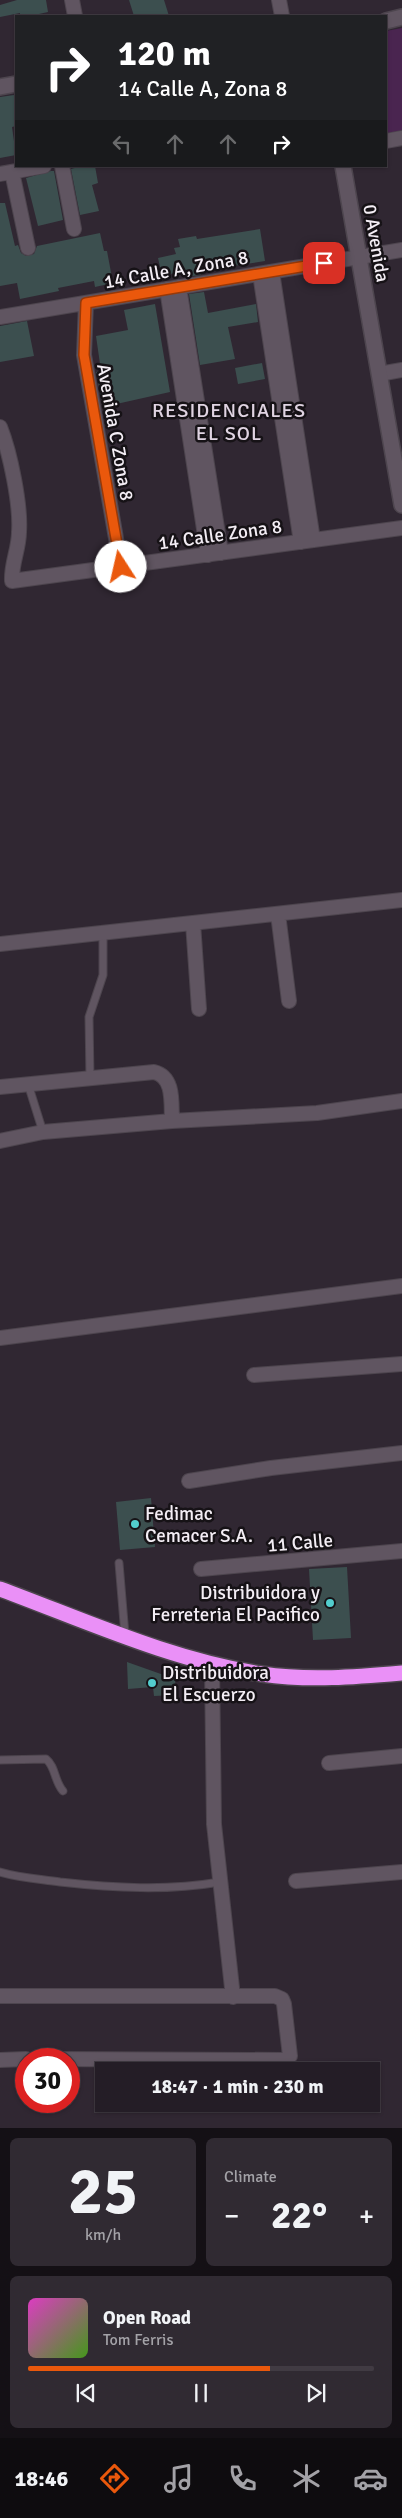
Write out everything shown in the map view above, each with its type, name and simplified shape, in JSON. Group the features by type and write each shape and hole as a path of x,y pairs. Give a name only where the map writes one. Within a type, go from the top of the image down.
{"highway":[{"path":"0,1589 125,1635 212,1664 279,1676 341,1677 402,1673"}],"street":[{"path":"72,0 75,15"},
{"path":"278,0 282,15"},
{"path":"387,21 402,17"},
{"path":"0,87 15,84"},
{"path":"387,141 402,138"},
{"path":"28,248 6,173 39,167"},
{"path":"62,167 74,229"},
{"name":"0 Avenida","path":"343,167 400,483 402,505"},
{"name":"14 Calle A, Zona 8","path":"0,317 402,250"},
{"path":"266,273 307,541"},
{"path":"173,288 214,554"},
{"name":"Avenida C Zona 8","path":"86,303 84,355 121,567"},
{"path":"379,374 402,370"},
{"name":"14 Calle Zona 8","path":"0,427 8,452 19,532 11,570 12,581 402,528"},
{"path":"0,944 402,900"},
{"path":"278,914 289,1001"},
{"path":"193,923 199,1008"},
{"path":"0,1087 146,1072 161,1074 165,1076 169,1087 172,1121"},
{"path":"0,1141 43,1132 172,1121 317,1113 402,1101"},
{"path":"0,1338 402,1286"},
{"path":"254,1375 402,1364"},
{"path":"189,1481 271,1468 402,1453"},
{"name":"11 Calle","path":"201,1569 402,1551"},
{"path":"212,1664 213,1801 233,1997"},
{"path":"329,1763 402,1756"},
{"path":"296,1881 402,1872"},
{"path":"0,1996 275,1996 282,1999 284,2004 290,2056 288,2059 80,2059"},
{"path":"0,2060 15,2059"}],"lane":[{"path":"90,1078 89,1017 103,975 103,932"},
{"path":"28,1084 43,1132"},
{"path":"119,1563 125,1635"},
{"path":"0,1760 46,1759 52,1765 55,1778 63,1791"},
{"path":"0,1872 34,1879 101,1887 170,1888 220,1882"}],"shaded area":[{"path":"402,28 402,133 387,136 387,31"}],"building":[{"path":"17,0 46,0 48,12 34,15 20,15 20,13 0,17 0,5"},
{"path":"129,0 164,0 169,15 134,15"},
{"path":"14,95 15,126 12,127 15,155 0,158 0,97"},
{"path":"95,167 98,183 92,185 99,211 80,215 71,169"},
{"path":"54,171 63,220 38,226 26,178"},
{"path":"0,203 5,203 15,246 18,245 21,253 26,256 34,254 37,246 100,233 104,251 107,251 113,283 95,287 94,281 58,288 59,291 20,299 17,283 0,286"},
{"path":"260,229 265,261 200,271 201,275 184,277 183,271 162,276 158,258 176,254 174,248 180,247 178,239 196,236 197,239"},
{"path":"204,292 208,313 256,304 258,322 228,327 235,359 200,365 189,294"},
{"path":"155,304 170,392 103,407 96,372 101,371 96,336 128,330 124,310"},
{"path":"27,321 34,356 0,362 0,326"},
{"path":"262,363 265,379 238,384 235,368"},
{"name":"Fedimac Cemacer S.A.","path":"151,1498 155,1547 120,1550 116,1502"},
{"name":"Distribuidora y Ferreteria El Pacifico","path":"347,1567 351,1638 313,1640 309,1569"},
{"name":"Distribuidora El Escuerzo","path":"127,1662 175,1679 176,1695 154,1696 153,1687 128,1689"}],"place":[{"name":"Fedimac Cemacer S.A.","path":"135,1524"},
{"name":"Distribuidora y Ferreteria El Pacifico","path":"330,1603"},
{"name":"Distribuidora El Escuerzo","path":"152,1683"}],"district":[{"name":"RESIDENCIALES EL SOL","path":"229,422"}],"route":[{"path":"121,567 84,355 86,303 324,263"}]}
